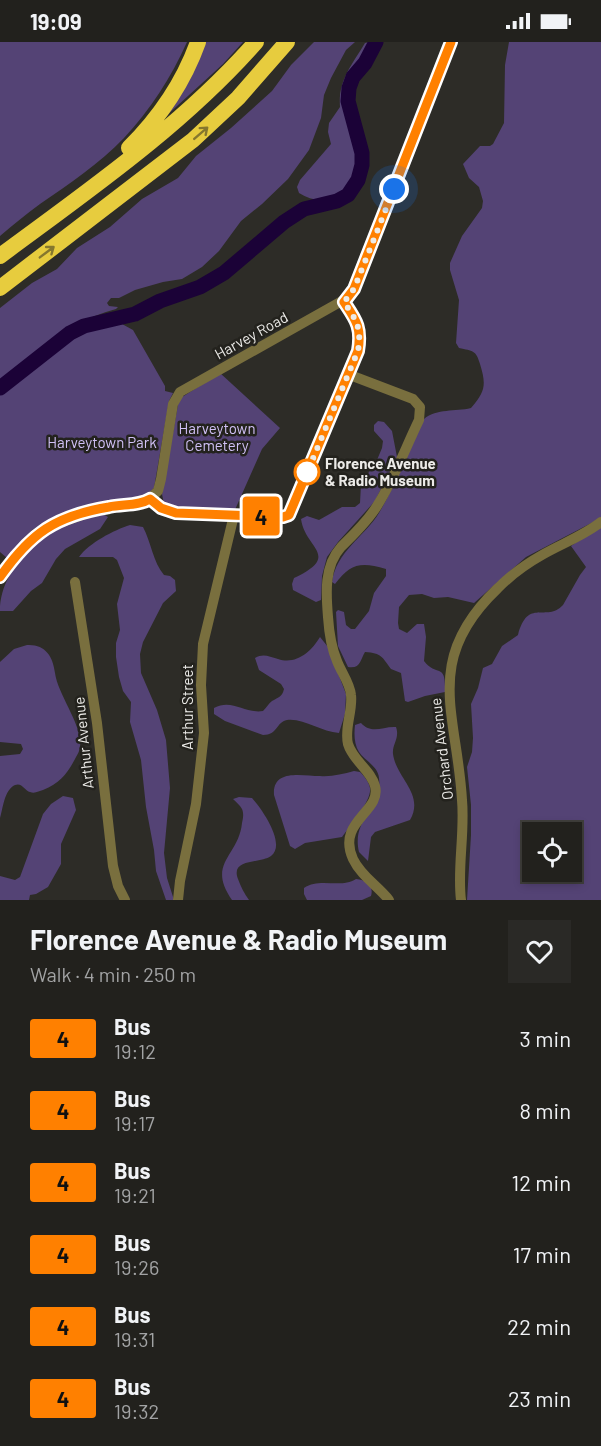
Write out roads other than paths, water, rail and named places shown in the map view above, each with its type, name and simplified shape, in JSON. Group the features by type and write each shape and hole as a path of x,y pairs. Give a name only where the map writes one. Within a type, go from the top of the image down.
{"highway":[{"path":"94,186 168,104 186,71 198,42"},
{"path":"0,256 190,110 256,42"},
{"path":"0,288 193,140 238,98 287,42"}],"street":[{"path":"0,577 27,542 53,524 99,509 143,503 150,499 161,508 176,513 283,517 291,513 358,351 358,323 344,302 354,289 451,42"},
{"name":"Harvey Road","path":"150,499 159,487 173,404 180,392 344,302"},
{"path":"350,375 413,399 420,407 419,420 385,492 364,524 336,553 327,580 332,646 351,695 347,726 348,744 355,758 372,779 376,790 371,804 352,828 349,844 357,866 389,900"},
{"name":"Arthur Street","path":"178,900 196,804 202,752 204,721 201,670 204,636 234,515"},
{"name":"Orchard Avenue","path":"460,900 462,798 448,698 450,671 457,648 469,622 504,582 542,555 601,522"},
{"name":"Arthur Avenue","path":"75,582 98,723 113,866 118,886 125,900"}],"waterway":[{"path":"0,388 70,333 84,326 135,314 160,301 200,287 224,273 284,222 304,209 337,201 348,195 358,180 362,165 362,153 348,101 349,88 353,77 365,63 376,42"}],"place":[{"name":"Florence Avenue & Radio Museum","path":"307,472"}],"park label":[{"name":"Harveytown Cemetery","path":"217,436"},
{"name":"Harveytown Park","path":"102,442"}]}
